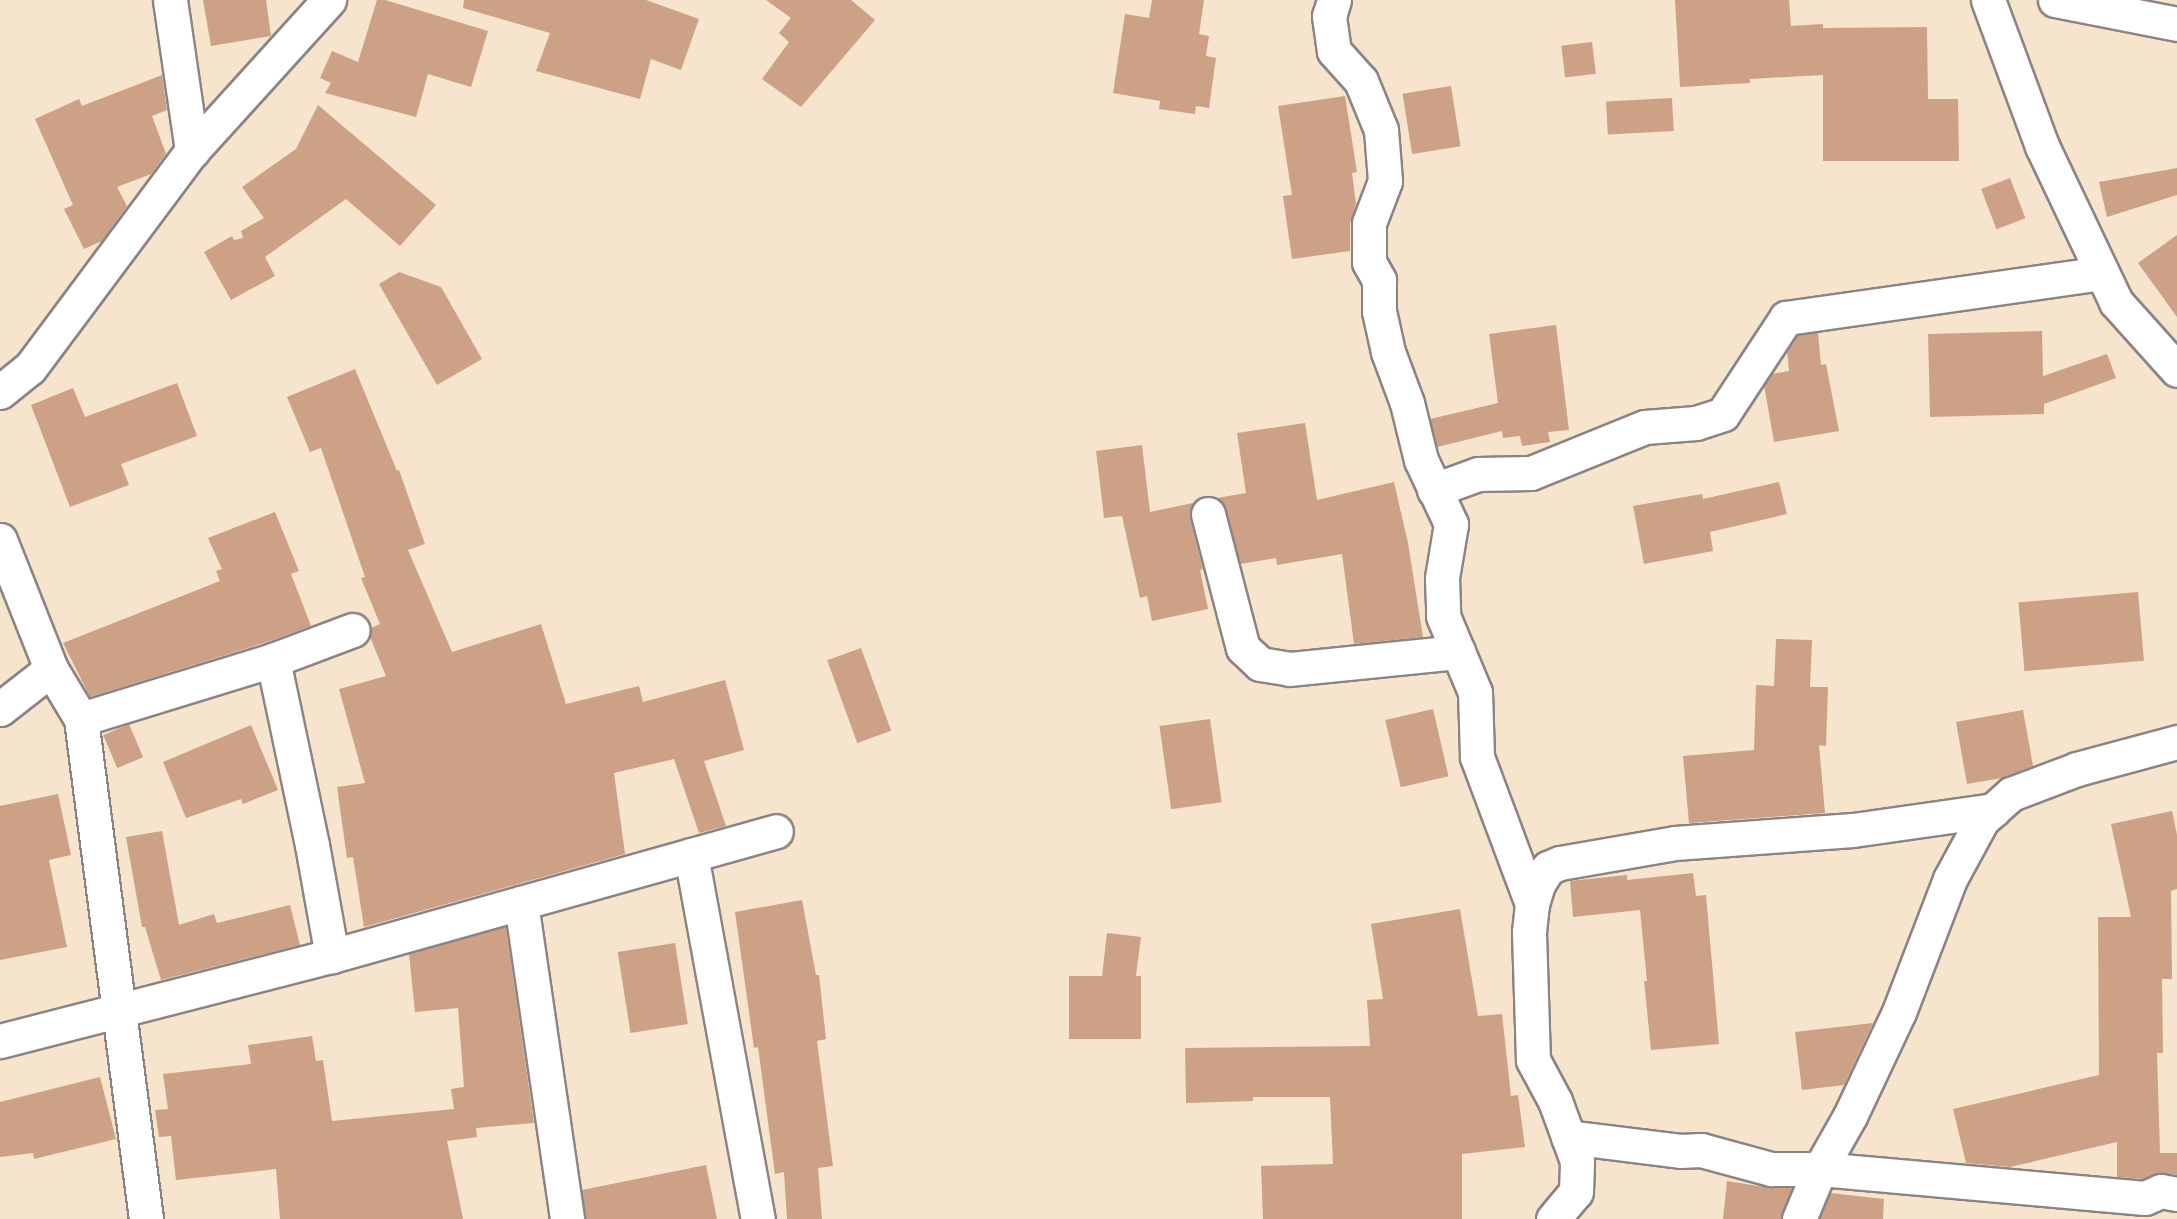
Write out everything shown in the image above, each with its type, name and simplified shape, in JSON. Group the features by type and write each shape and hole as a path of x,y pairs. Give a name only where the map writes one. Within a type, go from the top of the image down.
{"street":[{"path":"170,0 192,151"},
{"path":"0,392 30,368 192,151 329,0"},
{"path":"1334,0 1329,16 1334,51 1361,81 1381,130 1385,181 1369,223 1369,262 1379,280 1379,311 1388,352 1407,403 1421,460 1451,524 1442,578 1443,616 1475,692 1477,757 1532,904"},
{"path":"1988,0 2042,146 2116,302 2177,370"},
{"path":"2055,0 2177,24"},
{"path":"1434,490 1478,474 1531,472 1645,427 1696,423 1723,414 1786,318 2102,273"},
{"path":"1208,514 1244,648 1260,664 1290,669 1458,652"},
{"path":"0,540 51,669 81,719 146,1219"},
{"path":"81,719 273,660 353,630"},
{"path":"273,660 312,845 332,956"},
{"path":"0,709 51,669"},
{"path":"1799,1219 1820,1169 1850,1116 1899,1012 1950,879 1982,820 2011,794 2077,769 2177,742"},
{"path":"1565,1214 1576,1192 1577,1161 1555,1101 1533,1060 1529,932 1532,904 1538,884 1548,868 1560,863 1675,843 1853,830 1994,810"},
{"path":"0,1041 332,956 776,831"},
{"path":"692,855 758,1219"},
{"path":"521,903 567,1219"},
{"path":"1568,1137 1680,1151 1701,1150 1772,1169 1820,1169 2145,1198 2161,1191 2177,1194"}],"building":[{"path":"203,0 266,0 271,36 211,46"},
{"path":"377,0 385,0 488,31 471,87 428,74 416,117 325,93 331,83 320,78 332,51 358,62"},
{"path":"464,0 646,0 699,19 681,70 651,59 640,99 536,71 550,33 463,8"},
{"path":"766,0 851,0 875,20 801,107 762,79 789,42 779,33 791,18"},
{"path":"1152,0 1204,0 1199,34 1209,36 1206,56 1216,58 1209,108 1196,106 1195,114 1159,109 1160,101 1113,93 1125,14 1149,18"},
{"path":"1675,0 1789,0 1791,26 1823,24 1823,28 1927,27 1928,99 1958,99 1959,161 1823,161 1823,75 1750,79 1750,83 1680,87"},
{"path":"1592,42 1596,74 1565,78 1561,46"},
{"path":"162,75 167,110 152,116 166,154 151,174 117,187 127,206 102,241 84,249 64,209 73,205 35,119 79,99 82,106"},
{"path":"1451,86 1461,146 1412,154 1403,94"},
{"path":"1345,96 1357,172 1352,173 1356,204 1350,223 1350,251 1292,259 1283,196 1292,195 1278,106"},
{"path":"1672,98 1674,131 1608,134 1606,101"},
{"path":"318,105 436,205 400,246 346,199 265,257 275,276 231,300 204,252 232,236 234,240 243,238 241,231 264,218 242,187 296,149"},
{"path":"2177,168 2177,195 2107,217 2099,182"},
{"path":"2010,178 2025,218 1996,229 1981,189"},
{"path":"2177,235 2177,317 2138,263"},
{"path":"399,272 441,287 482,359 437,385 379,284"},
{"path":"1556,325 1569,430 1548,432 1550,442 1522,446 1520,436 1503,438 1502,431 1437,447 1430,419 1498,403 1489,334"},
{"path":"2042,331 2043,376 2107,354 2116,378 2044,404 2044,414 1930,417 1928,334"},
{"path":"1818,332 1821,365 1826,364 1839,431 1774,442 1764,385 1772,374 1789,371 1787,351 1797,335"},
{"path":"355,369 397,471 399,470 425,544 408,550 452,652 541,624 566,704 639,686 643,702 725,680 744,750 704,761 726,826 699,833 674,759 614,773 625,854 364,927 353,857 347,858 337,787 365,783 339,689 386,676 370,637 371,628 380,624 361,578 365,577 321,448 310,452 287,397"},
{"path":"177,383 197,436 121,464 129,485 70,507 31,405 73,388 85,417"},
{"path":"1305,423 1317,500 1394,482 1408,543 1423,637 1354,644 1342,554 1277,565 1276,558 1240,564 1226,509 1217,498 1246,493 1237,433"},
{"path":"1142,445 1150,512 1193,503 1190,519 1203,569 1200,570 1208,609 1152,621 1147,596 1140,598 1122,516 1104,518 1096,451"},
{"path":"1779,482 1787,514 1710,532 1713,551 1644,564 1633,506 1702,494 1703,499"},
{"path":"275,512 299,571 291,574 311,626 90,697 63,643 220,581 216,571 222,569 208,538"},
{"path":"2138,592 2144,661 2024,671 2018,602"},
{"path":"1776,639 1812,640 1810,687 1828,687 1826,746 1819,745 1825,813 1689,823 1683,756 1754,750 1756,685 1774,686"},
{"path":"861,648 891,731 857,743 827,660"},
{"path":"1433,709 1449,776 1401,787 1385,720"},
{"path":"2023,710 2033,766 2002,778 1967,784 1956,722"},
{"path":"1210,719 1222,802 1171,809 1159,726"},
{"path":"129,724 143,757 117,768 103,735"},
{"path":"251,725 278,790 243,804 241,799 186,818 163,762"},
{"path":"58,794 71,855 49,860 67,947 0,960 0,806"},
{"path":"2172,811 2177,835 2177,889 2171,891 2172,979 2162,979 2163,1053 2157,1053 2160,1153 2177,1153 2177,1175 2164,1173 2142,1179 2117,1177 2117,1142 2010,1167 1966,1163 1953,1109 2099,1075 2098,917 2131,917 2111,824"},
{"path":"162,831 179,925 214,914 217,923 290,905 300,945 161,980 145,927 142,927 126,837"},
{"path":"1693,873 1696,896 1706,895 1719,1044 1651,1050 1640,910 1573,917 1570,881 1627,875 1627,880"},
{"path":"802,900 816,975 819,975 826,1039 817,1041 833,1166 818,1168 822,1219 787,1219 784,1172 775,1174 758,1047 754,1048 735,912"},
{"path":"1460,909 1478,1016 1502,1014 1511,1096 1518,1095 1525,1147 1462,1154 1462,1219 1263,1219 1261,1166 1333,1164 1330,1097 1253,1097 1253,1101 1186,1103 1185,1048 1370,1046 1367,1000 1383,999 1371,924"},
{"path":"506,927 534,1123 476,1128 477,1137 447,1141 463,1219 280,1219 276,1169 176,1180 171,1136 159,1137 155,1110 168,1109 163,1074 251,1064 248,1045 312,1036 316,1061 323,1060 332,1121 454,1109 451,1089 464,1087 458,1008 415,1012 409,954"},
{"path":"1107,933 1141,937 1136,976 1141,976 1141,1039 1069,1039 1069,976 1102,976"},
{"path":"675,943 688,1024 631,1033 618,952"},
{"path":"1873,1023 1844,1085 1802,1090 1795,1032"},
{"path":"100,1077 116,1139 34,1159 33,1153 0,1157 0,1102"},
{"path":"706,1165 717,1219 585,1219 582,1190"},
{"path":"1727,1181 1771,1188 1792,1188 1781,1219 1723,1219"},
{"path":"1830,1193 1884,1199 1883,1219 1819,1219"}]}
